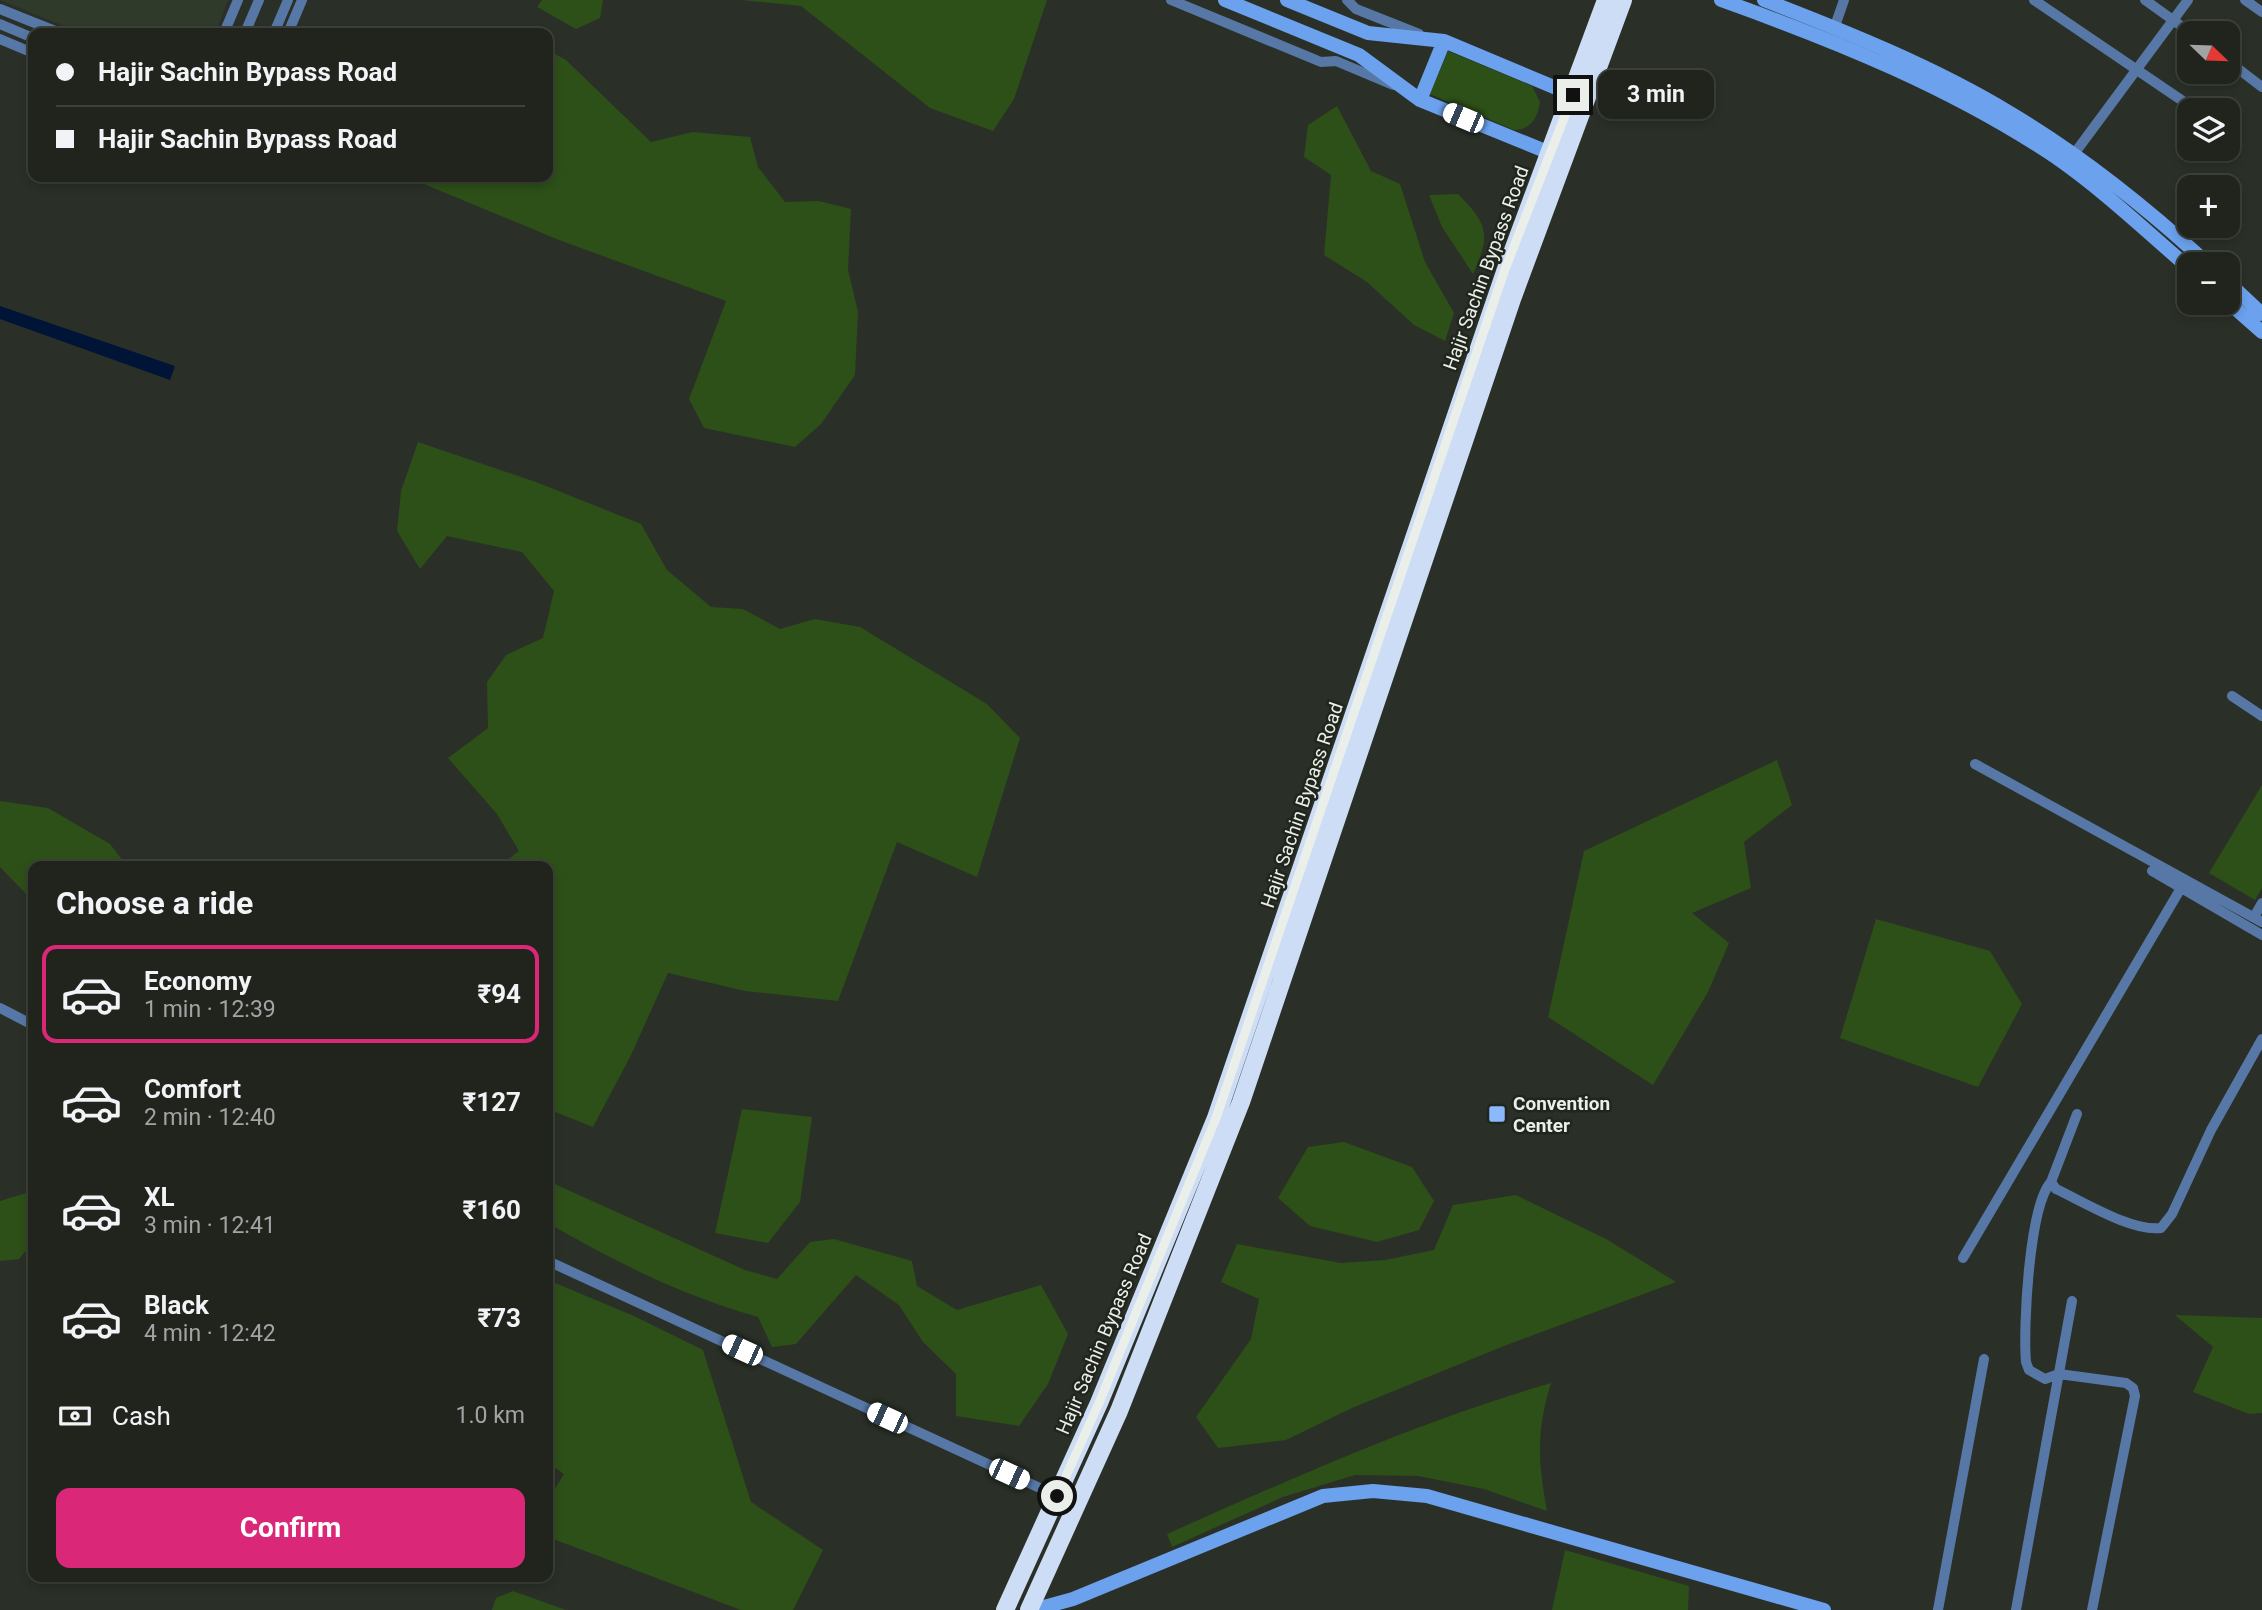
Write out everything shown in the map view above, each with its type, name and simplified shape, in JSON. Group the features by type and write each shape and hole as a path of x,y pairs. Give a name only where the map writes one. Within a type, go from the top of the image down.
{"highway":[{"name":"Hajir Sachin Bypass Road","path":"1005,1610 1099,1403 1216,1118 1504,272 1573,95 1606,0"},
{"path":"1030,1610 1119,1411 1241,1102 1512,299 1623,0"}],"street":[{"path":"226,28 238,0"},
{"path":"247,28 259,0"},
{"path":"276,28 288,0"},
{"path":"290,28 302,0"},
{"path":"1171,0 1321,62 1336,61 1550,153"},
{"path":"1225,0 1359,55 1415,96"},
{"path":"1287,0 1368,33 1439,41"},
{"path":"1348,0 1356,9 1573,95"},
{"path":"1721,0 1866,56 2003,124 2083,177 2177,258"},
{"path":"1764,0 1969,90 2074,154 2193,252"},
{"path":"1834,29 1844,0"},
{"path":"2034,0 2178,98"},
{"path":"2145,0 2177,22"},
{"path":"2074,154 2188,0"},
{"path":"2245,0 2262,12"},
{"path":"0,9 48,28"},
{"path":"0,24 28,36"},
{"path":"0,39 28,51"},
{"path":"1415,96 1439,41"},
{"path":"2240,70 2262,86"},
{"path":"2240,293 2262,314"},
{"path":"2240,313 2262,332"},
{"path":"2232,696 2262,716"},
{"path":"1975,764 2258,919 2262,902"},
{"path":"2152,871 2262,935"},
{"path":"1963,1258 2181,888"},
{"path":"0,1008 28,1022"},
{"path":"2051,1182 2056,1189 2116,1217 2154,1229 2161,1228 2172,1214 2211,1130 2262,1039"},
{"path":"2077,1114 2051,1182 2040,1198 2031,1258 2025,1352 2029,1370 2045,1379 2059,1374 2126,1383 2133,1388 2135,1396 2092,1610"},
{"path":"553,1263 1057,1496"},
{"path":"2016,1610 2072,1301"},
{"path":"1938,1610 1984,1359"},
{"path":"1030,1610 1073,1600 1323,1496 1373,1490 1427,1496 1824,1610"}],"shaded area":[{"path":"0,0 228,0 217,28 69,28"}],"green space":[{"path":"542,0 603,0 600,18 576,29 537,7"},
{"path":"741,0 1047,0 1014,99 993,131 930,108 801,6"},
{"path":"1448,51 1532,86 1540,102 1533,122 1525,128 1514,130 1430,94"},
{"path":"553,53 566,60 651,142 693,132 750,137 758,167 785,202 819,201 851,209 848,270 858,312 855,375 821,424 795,447 704,428 689,399 726,301 559,240 417,182 553,182"},
{"path":"1337,106 1371,171 1400,184 1425,262 1454,313 1445,341 1414,325 1367,282 1324,255 1331,175 1304,157 1308,125"},
{"path":"1458,194 1476,214 1484,231 1479,261 1473,274 1442,227 1429,195"},
{"path":"418,442 536,482 641,524 667,570 711,607 743,609 780,629 815,619 860,627 987,704 1020,738 977,877 897,842 838,1001 745,991 668,973 631,1055 593,1127 553,1111 553,861 506,861 519,851 497,814 448,758 488,728 487,682 506,655 543,638 554,591 522,552 447,536 420,569 397,531 401,491"},
{"path":"1777,760 1792,805 1744,842 1751,888 1692,913 1729,943 1708,992 1653,1085 1548,1017 1584,851"},
{"path":"2262,785 2262,888 2255,900 2209,873"},
{"path":"0,801 48,808 110,844 123,861 28,861 28,896 0,867"},
{"path":"1876,919 1990,951 2022,1004 1978,1087 1840,1038"},
{"path":"742,1109 812,1117 800,1202 768,1243 715,1233"},
{"path":"1344,1142 1412,1167 1434,1201 1419,1230 1377,1242 1310,1226 1278,1198 1308,1147"},
{"path":"553,1183 745,1270 777,1279 810,1242 834,1239 912,1261 917,1286 957,1310 1041,1285 1068,1334 1048,1384 1019,1426 956,1416 956,1374 923,1342 899,1305 856,1275 796,1344 772,1347 758,1317 703,1299 650,1277 553,1226"},
{"path":"28,1193 28,1249 19,1259 0,1261 0,1201"},
{"path":"1516,1195 1608,1240 1676,1282 1504,1346 1352,1408 1286,1440 1218,1448 1196,1417 1251,1339 1259,1299 1221,1282 1237,1244 1341,1263 1385,1260 1434,1250 1453,1205"},
{"path":"553,1282 634,1316 703,1350 751,1502 823,1550 793,1610 741,1610 553,1539 553,1492 564,1474 553,1466"},
{"path":"2175,1315 2262,1318 2262,1413 2249,1414 2193,1392 2213,1347"},
{"path":"1551,1383 1543,1416 1540,1446 1547,1511 1484,1489 1418,1476 1355,1475 1283,1497 1172,1547 1167,1534 1262,1492 1405,1433"},
{"path":"1565,1550 1689,1586 1688,1610 1552,1610"},
{"path":"513,1591 566,1610 492,1610 496,1598"}],"water":[{"path":"0,306 175,366 170,380 0,319"}],"place":[{"name":"Convention Center","path":"1497,1114"}],"route":[{"path":"1057,1496 1099,1403 1216,1118 1504,272 1573,95"}]}
